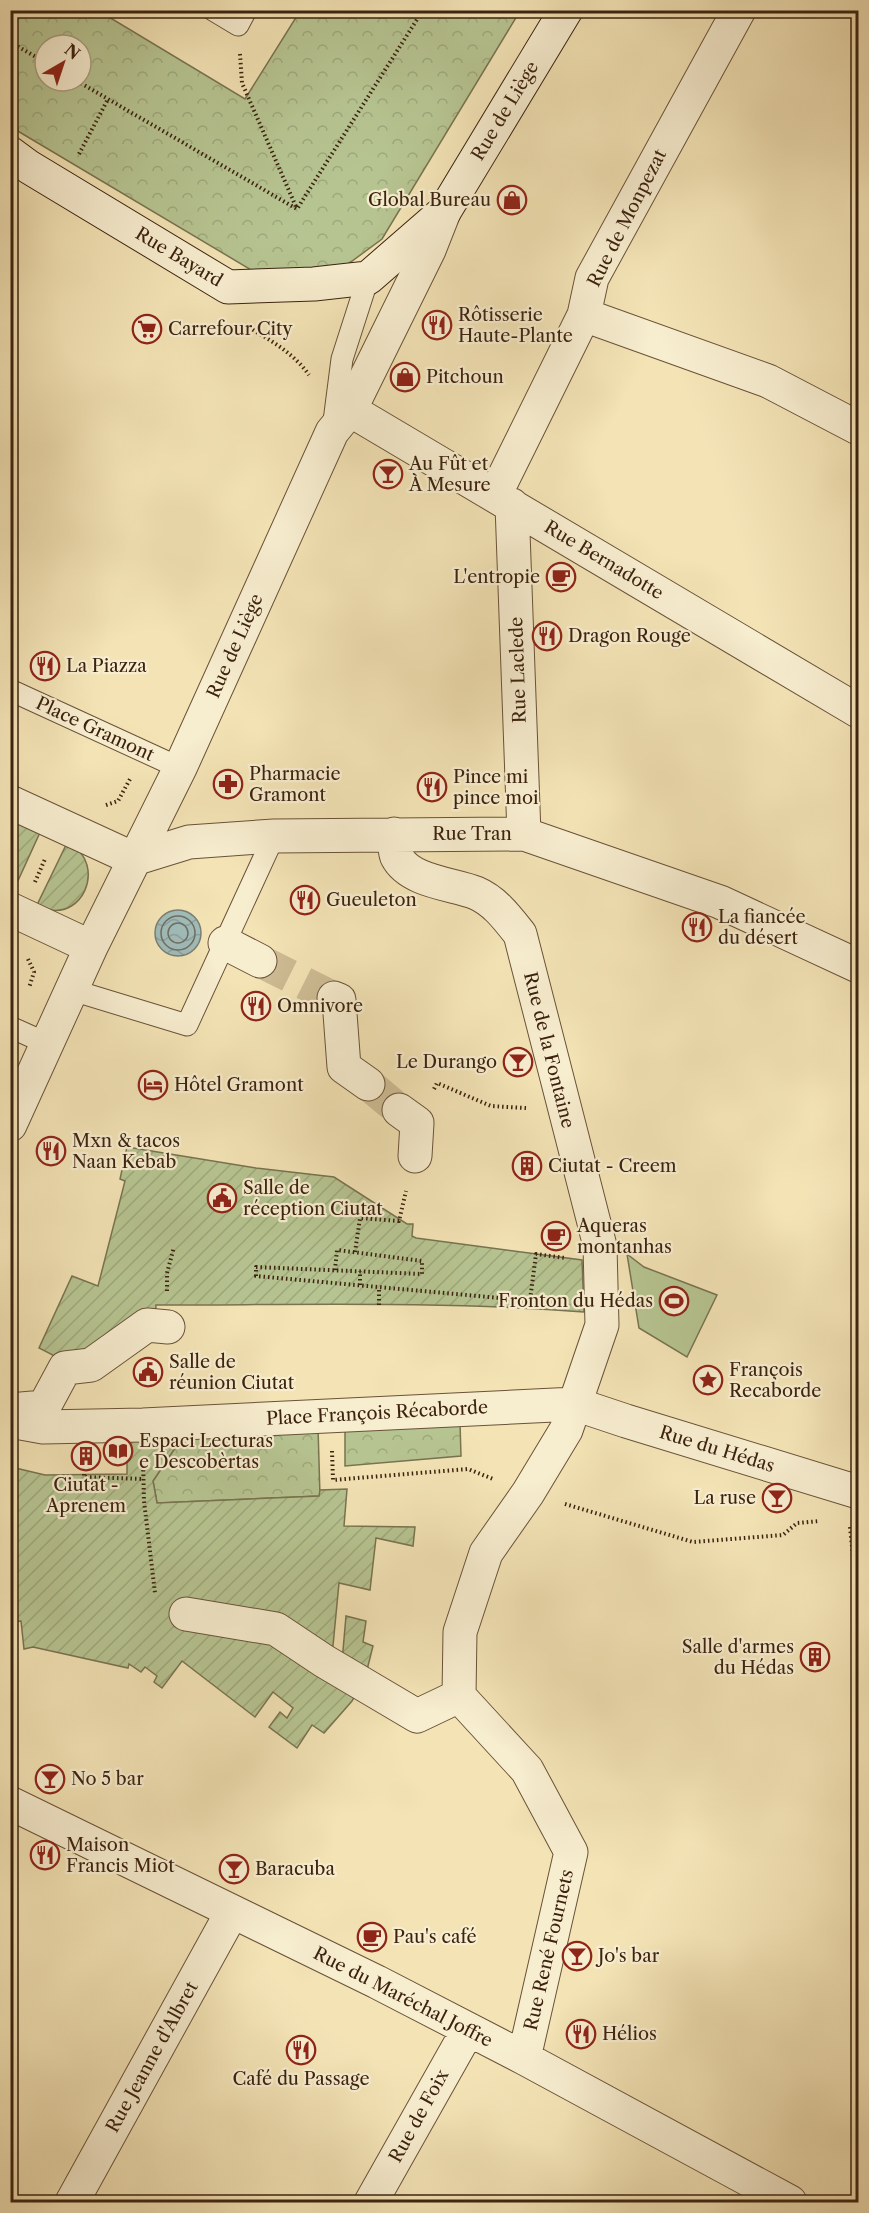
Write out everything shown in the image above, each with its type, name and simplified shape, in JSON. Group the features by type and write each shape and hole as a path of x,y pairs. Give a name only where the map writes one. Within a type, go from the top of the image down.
{"street":[{"name":"Rue de Liège","path":"134,859 180,768 339,415 429,250 444,212 566,10"},
{"name":"Rue de Monpezat","path":"504,500 584,315 592,278 739,10"},
{"name":"Rue Bayard","path":"17,162 228,287 314,284 368,278"},
{"name":"Rue de Liège","path":"368,278 444,212"},
{"path":"584,315 768,381 858,428"},
{"name":"Rue Bernadotte","path":"339,415 504,500 858,711"},
{"name":"Rue Laclede","path":"504,500 524,834"},
{"path":"10,802 134,859 10,1125"},
{"name":"Rue de la Fontaine","path":"394,834 397,857 408,870 478,893 503,912 520,934 600,1246 602,1325 575,1404"},
{"name":"Rue Tran","path":"134,859 189,842 274,836 524,834 720,902 858,966"},
{"path":"16,912 91,947"},
{"path":"225,943 260,961"},
{"path":"334,998 339,1000 344,1067 368,1084"},
{"path":"408,1116 415,1156"},
{"path":"10,1410 44,1407 65,1368 91,1365 147,1325 168,1327"},
{"path":"186,1614 276,1629 324,1661 417,1716 459,1696 460,1632 486,1553 528,1493 566,1430 575,1404"},
{"name":"Place François Récaborde","path":"10,1421 43,1427 143,1425 575,1404"},
{"name":"Rue du Hédas","path":"575,1404 858,1492"},
{"name":"Rue René Fournets","path":"459,1696 528,1770 572,1852 524,2058"},
{"name":"Rue du Maréchal Joffre","path":"10,1803 377,1982 524,2058 790,2202"},
{"name":"Rue Jeanne d'Albret","path":"72,2202 232,1912"},
{"name":"Rue de Foix","path":"371,2202 468,2030"}],"lane":[{"path":"213,10 238,25 246,10"},
{"name":"Rue de Liège","path":"339,415 342,359 368,278"},
{"name":"Place Gramont","path":"10,690 180,768"},
{"path":"72,990 187,1025 274,836"},
{"path":"13,1028 48,1044"}],"path":[{"path":"297,209 423,10"},
{"path":"10,42 33,55"},
{"path":"242,83 297,209"},
{"path":"93,90 297,209"},
{"path":"61,186 108,99"},
{"path":"239,321 302,364 320,392 339,415"},
{"path":"103,806 118,801 144,751"},
{"path":"16,912 60,825"},
{"path":"13,1028 34,972 25,953"},
{"path":"408,1116 437,1083 491,1106 524,1108 563,1103"},
{"path":"355,1252 360,1218 399,1221 415,1156"},
{"path":"167,1294 167,1273 174,1247"},
{"path":"335,1270 337,1250 422,1261 422,1274 256,1267 256,1276 511,1299 518,1307"},
{"path":"529,1308 536,1254"},
{"path":"360,1271 360,1285"},
{"path":"379,1287 379,1305"},
{"path":"332,1448 333,1480 468,1469 489,1478"},
{"path":"84,1474 84,1477 144,1479"},
{"path":"528,1493 693,1542 783,1535 797,1523 828,1520"},
{"path":"144,1501 155,1593 186,1614"},
{"path":"851,1542 856,1586 858,1586"}],"green space":[{"path":"10,11 99,11 245,99 300,11 520,11 382,239 340,270 258,274 11,127"},
{"path":"11,813 42,828 11,896"},
{"path":"67,843 79,851 85,860 88,881 85,891 71,906 62,910 50,910 37,905"},
{"path":"127,1147 256,1168 334,1177 407,1224 413,1224 412,1236 416,1238 582,1260 584,1312 424,1305 156,1305 155,1320 66,1362 39,1348 72,1276 98,1286 125,1181 120,1179"},
{"name":"Fronton du Hédas","path":"627,1254 644,1267 717,1295 687,1357 639,1328"},
{"path":"460,1423 461,1456 345,1466 345,1426"},
{"path":"318,1427 320,1496 157,1503 153,1481 187,1430"},
{"path":"183,1436 153,1481 157,1503 319,1496 320,1490 347,1489 344,1526 415,1527 413,1546 376,1538 370,1590 339,1583 332,1656 342,1662 346,1616 366,1621 363,1642 373,1646 365,1678 352,1701 324,1733 312,1725 297,1748 269,1727 280,1712 287,1718 293,1708 273,1692 255,1717 182,1661 162,1688 154,1682 157,1676 145,1667 141,1672 129,1664 128,1668 33,1647 24,1649 21,1621 11,1622 11,1467 45,1475 127,1474 127,1437"}],"water":[{"path":"183,910 195,916 200,924 200,942 195,950 187,955 173,956 161,950 156,942 155,928 161,916 169,911"}],"tunnel":[{"path":"260,961 334,998"},
{"path":"368,1084 399,1110"}],"place":[{"name":"Global Bureau","path":"512,200"},
{"name":"Rôtisserie Haute-Plante","path":"437,325"},
{"name":"Carrefour City","path":"147,329"},
{"name":"Pitchoun","path":"405,377"},
{"name":"Au Fût et À Mesure","path":"388,474"},
{"name":"L'entropie","path":"561,577"},
{"name":"Dragon Rouge","path":"547,636"},
{"name":"La Piazza","path":"45,666"},
{"name":"Pharmacie Gramont","path":"228,784"},
{"name":"Pince mi pince moi","path":"432,787"},
{"name":"Gueuleton","path":"305,900"},
{"name":"La fiancée du désert","path":"697,927"},
{"name":"Omnivore","path":"256,1006"},
{"name":"Le Durango","path":"518,1062"},
{"name":"Hôtel Gramont","path":"153,1085"},
{"name":"Mxn & tacos Naan Kebab","path":"51,1151"},
{"name":"Ciutat - Creem","path":"527,1166"},
{"name":"Salle de réception Ciutat","path":"222,1198"},
{"name":"Aqueras montanhas","path":"556,1236"},
{"name":"Fronton du Hédas","path":"674,1301"},
{"name":"Salle de réunion Ciutat","path":"148,1372"},
{"name":"François Recaborde","path":"708,1380"},
{"name":"Espaci Lecturas e Descobèrtas","path":"118,1451"},
{"name":"Ciutat - Aprenem","path":"86,1456"},
{"name":"La ruse","path":"777,1498"},
{"name":"Salle d'armes du Hédas","path":"815,1657"},
{"name":"No 5 bar","path":"50,1779"},
{"name":"Maison Francis Miot","path":"45,1855"},
{"name":"Baracuba","path":"234,1869"},
{"name":"Pau's café","path":"372,1937"},
{"name":"Jo's bar","path":"577,1956"},
{"name":"Hélios","path":"581,2034"},
{"name":"Café du Passage","path":"301,2050"}]}
